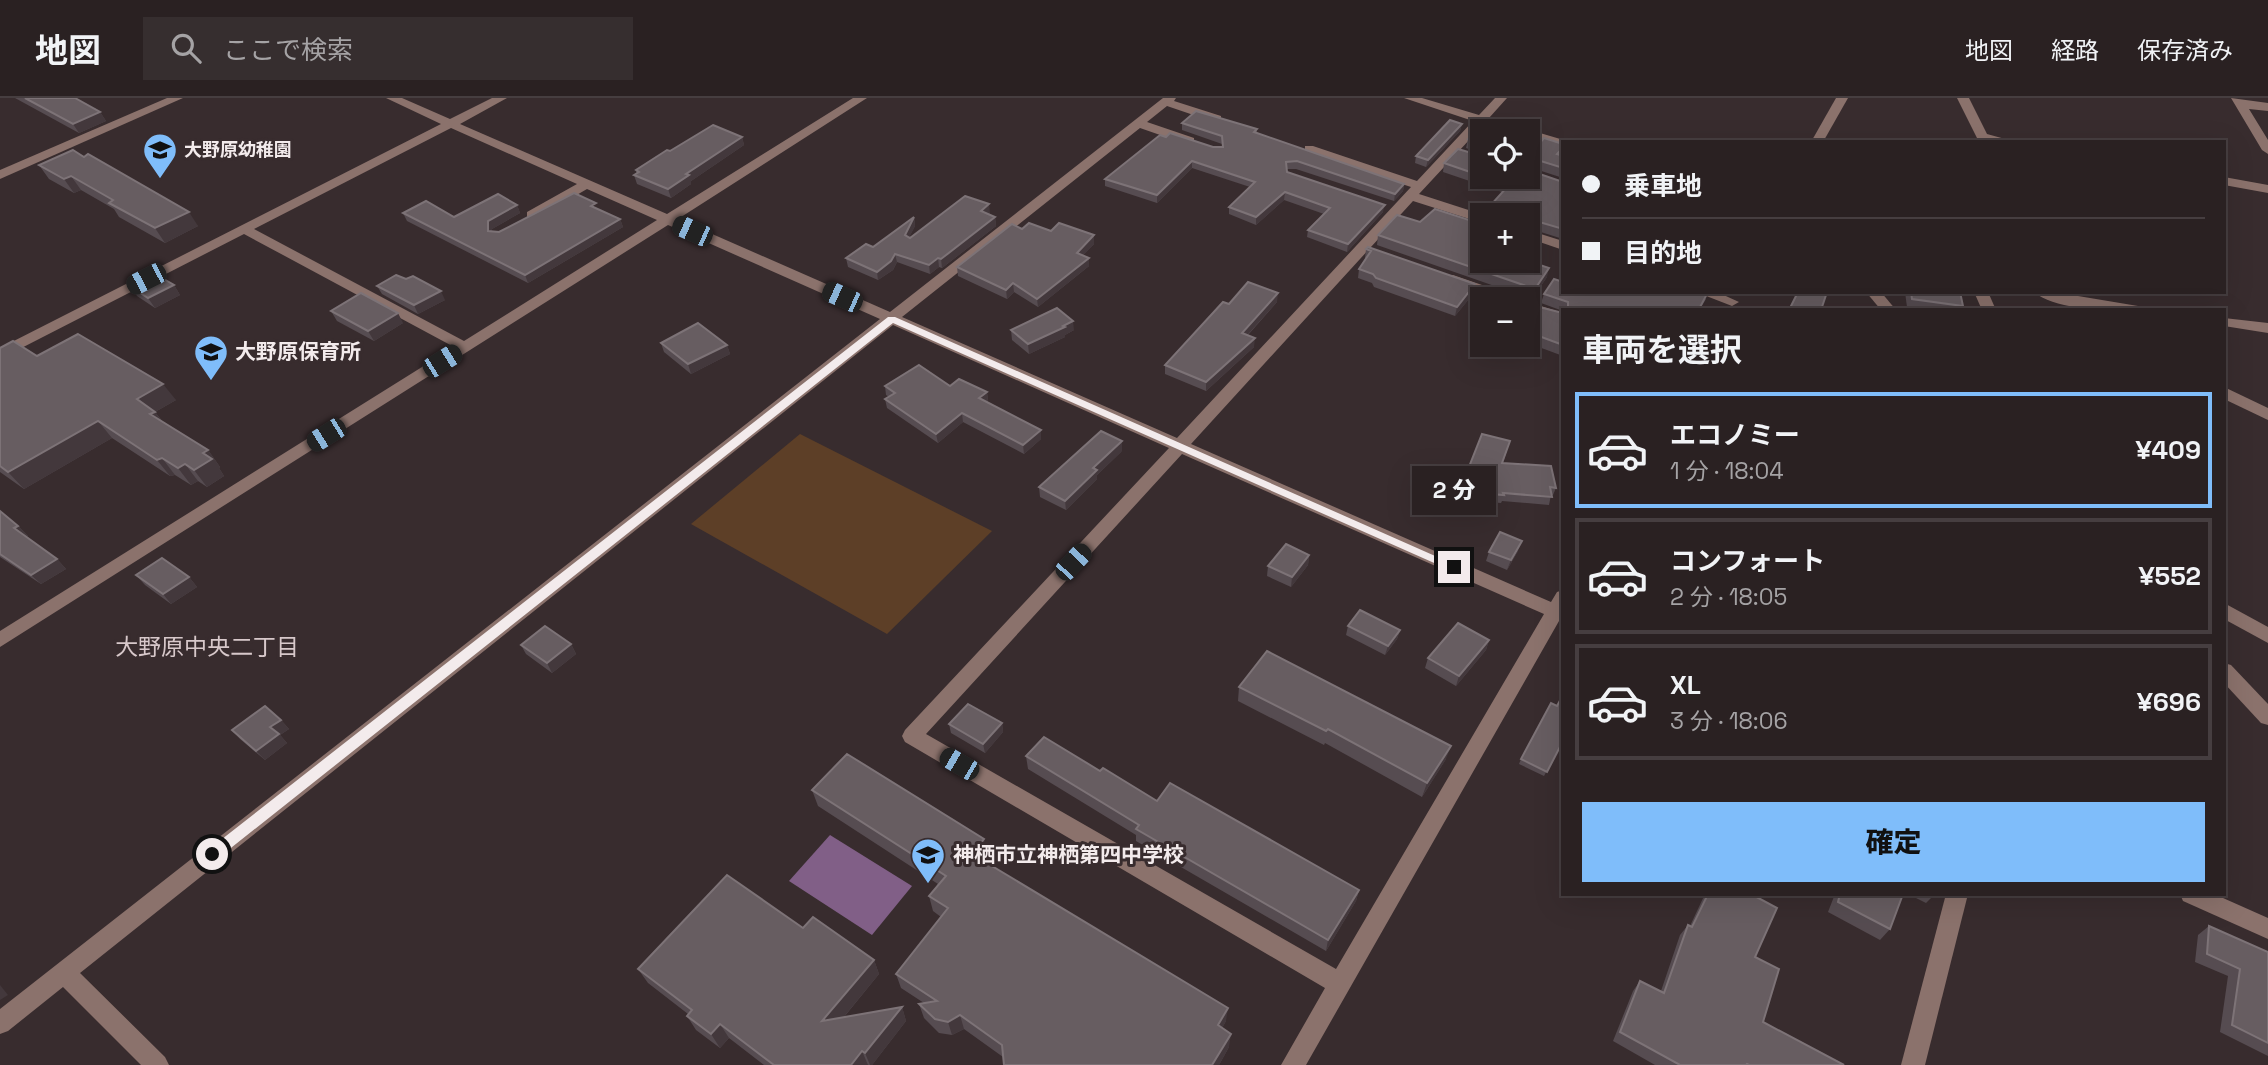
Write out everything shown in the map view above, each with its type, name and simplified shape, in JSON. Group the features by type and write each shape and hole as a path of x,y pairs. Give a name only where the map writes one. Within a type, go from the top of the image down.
{"street":[{"path":"0,175 177,98"},
{"path":"392,98 1180,445 1560,608 1293,1065"},
{"path":"0,354 501,98"},
{"path":"0,640 861,98"},
{"path":"1410,98 1478,119"},
{"path":"1482,119 1501,98"},
{"path":"1818,140 1842,98"},
{"path":"1964,98 1984,139"},
{"path":"0,1023 1168,100 1227,122"},
{"path":"2239,101 2268,107"},
{"path":"2239,101 2268,149"},
{"path":"1138,123 1204,145"},
{"path":"1340,984 912,736 1180,445 1371,250 1393,208 1416,191 1458,152 1470,135"},
{"path":"1540,137 1561,143"},
{"path":"1309,149 1470,214"},
{"path":"2226,181 2268,189"},
{"path":"520,222 587,184"},
{"path":"244,229 466,346"},
{"path":"1540,238 1561,245"},
{"path":"1443,276 1475,287"},
{"path":"1709,294 1732,301"},
{"path":"1875,294 1887,308"},
{"path":"2060,300 2122,308"},
{"path":"1540,310 1561,317"},
{"path":"2226,322 2268,328"},
{"path":"2226,393 2268,415"},
{"path":"2226,611 2268,636"},
{"path":"2226,672 2268,718"},
{"path":"1913,1065 1956,896"},
{"path":"2194,896 2268,929"},
{"path":"64,973 157,1065"}],"shaded area":[{"path":"800,434 992,531 887,634 691,524"},
{"path":"830,835 912,886 872,935 789,881"}],"building":[{"path":"25,98 75,98 100,112 73,124"},
{"path":"1196,111 1257,129 1254,132 1404,184 1395,194 1297,161 1286,162 1287,172 1385,205 1348,244 1308,230 1330,208 1285,192 1256,217 1229,207 1255,182 1192,161 1157,195 1105,179 1160,135 1166,137 1170,133 1213,147 1223,147 1222,136 1182,123"},
{"path":"1450,120 1462,124 1428,160 1416,156"},
{"path":"713,125 742,137 668,189 634,175 639,172 636,170 667,150 670,151"},
{"path":"1544,138 1561,143 1561,150 1557,154 1561,155 1561,167 1540,161 1540,143"},
{"path":"1458,149 1470,152 1470,172 1444,163"},
{"path":"73,150 84,157 88,154 189,212 155,228 109,203 113,200 71,176 64,179 39,165"},
{"path":"1540,174 1561,181 1561,228 1540,222 1540,203 1493,203 1505,189 1540,189"},
{"path":"574,193 596,203 591,206 620,219 525,275 403,213 426,201 454,217 498,194 517,205 488,221 488,231 499,232"},
{"path":"965,196 989,204 981,211 995,217 941,259 938,258 929,265 895,254 891,261 877,272 846,258 866,244 873,247 914,217 905,235 910,238"},
{"path":"1435,209 1470,220 1470,267 1378,235 1397,215 1420,222"},
{"path":"1029,223 1051,231 1059,223 1094,235 1077,253 1089,258 1037,299 1013,283 1006,290 957,267 1012,224 1022,229"},
{"path":"1368,247 1475,284 1457,307 1376,278 1373,274 1359,269 1371,251 1366,249"},
{"path":"1540,265 1549,268 1536,287 1488,273 1540,273"},
{"path":"155,274 174,285 148,298 130,286"},
{"path":"396,275 406,279 413,276 441,291 414,305 377,286"},
{"path":"1554,279 1561,281 1561,294 1707,294 1700,308 1568,308 1568,302 1544,294"},
{"path":"1248,282 1278,293 1242,333 1255,338 1206,382 1165,365 1223,302 1229,304"},
{"path":"361,293 398,313 368,331 331,311"},
{"path":"1797,294 1826,294 1822,308 1790,308"},
{"path":"1911,294 1960,294 1963,306 1912,299"},
{"path":"1540,307 1561,312 1561,344 1540,336"},
{"path":"1057,308 1073,321 1028,344 1011,330"},
{"path":"698,323 727,345 688,364 661,343"},
{"path":"78,334 163,384 137,399 155,412 150,414 208,450 203,453 212,459 194,470 185,464 178,468 162,458 157,460 98,421 8,472 0,466 0,348 13,341 37,356"},
{"path":"919,365 950,386 959,379 987,392 979,398 1041,430 1023,445 962,413 936,434 885,399 895,393 885,386"},
{"path":"1101,431 1122,441 1093,468 1097,470 1065,501 1039,487"},
{"path":"1482,434 1510,441 1502,463 1551,466 1556,488 1550,487 1552,497 1503,493 1504,495 1477,493 1477,497 1459,495 1457,474 1470,475 1469,467"},
{"path":"0,511 18,526 14,528 57,559 31,575 0,554"},
{"path":"1500,532 1522,541 1511,560 1489,552"},
{"path":"1286,544 1309,555 1292,577 1268,566"},
{"path":"162,558 189,577 163,594 136,575"},
{"path":"1360,610 1400,630 1388,646 1348,626"},
{"path":"1458,623 1489,640 1459,676 1428,658"},
{"path":"545,626 571,644 547,663 521,645"},
{"path":"1267,651 1451,746 1427,783 1328,729 1326,731 1239,687"},
{"path":"1561,699 1561,745 1547,772 1521,759 1551,703 1557,706"},
{"path":"968,704 1002,723 983,744 949,724"},
{"path":"265,706 281,720 270,727 279,734 256,751 232,730"},
{"path":"1044,737 1100,771 1103,768 1157,801 1170,783 1359,890 1328,940 1136,829 1139,825 1026,756"},
{"path":"847,754 984,839 972,854 1228,1008 1218,1025 1231,1034 1212,1065 1004,1065 1002,1045 960,1015 948,1022 935,1019 919,1004 937,1001 896,974 948,908 929,896 946,876 812,790"},
{"path":"727,875 803,928 813,917 874,960 822,1021 902,1007 865,1053 862,1051 851,1065 774,1065 720,1024 711,1034 687,1016 692,1010 638,969"},
{"path":"1707,896 1755,896 1777,908 1755,957 1779,969 1763,1022 1844,1065 1680,1065 1620,1032 1640,981 1664,993 1688,925 1692,927"},
{"path":"1840,896 1902,896 1890,929 1838,902"},
{"path":"2209,926 2268,952 2268,1043 2232,1025 2240,969 2207,954"}],"place":[{"name":"大野原幼稚園","path":"160,180"},
{"name":"大野原保育所","path":"211,382"},
{"name":"神栖市立神栖第四中学校","path":"928,885"}],"district":[{"name":"大野原中央二丁目","path":"207,647"}],"route":[{"path":"212,854 892,319 1454,567"}]}
